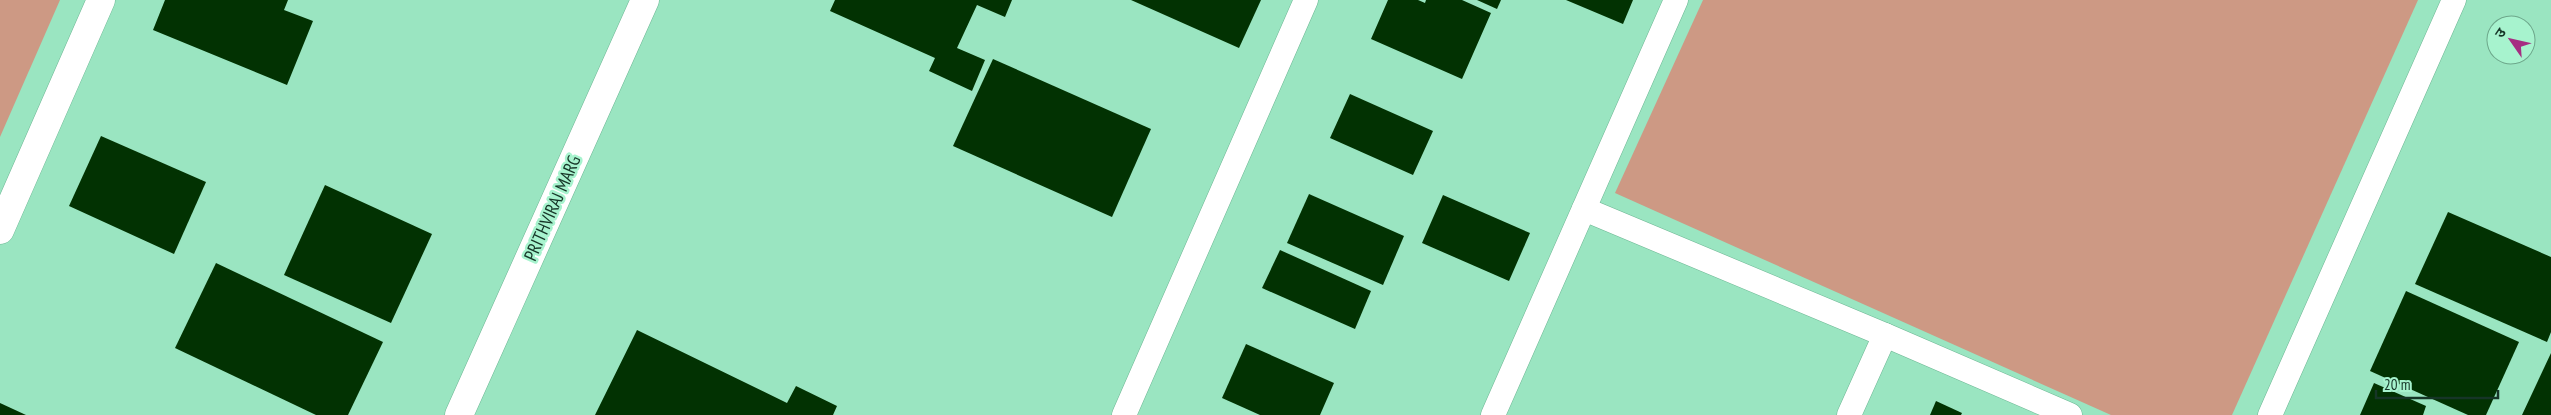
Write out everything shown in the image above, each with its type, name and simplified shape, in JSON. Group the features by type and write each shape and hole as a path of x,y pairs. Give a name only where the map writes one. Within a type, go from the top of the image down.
{"street":[{"path":"0,230 101,0"},
{"name":"PRITHVIRAJ MARG","path":"459,415 645,0"}],"lane":[{"path":"1124,415 1306,0"},
{"path":"1493,415 1676,0"},
{"path":"2270,415 2454,0"},
{"path":"1584,209 2070,415"},
{"path":"1849,415 1885,335"}],"shaded area":[{"path":"0,0 60,0 0,137"},
{"path":"1703,0 2418,0 2232,415 2111,415 1615,193"}],"building":[{"path":"165,0 288,0 284,10 313,21 287,85 153,30"},
{"path":"835,0 1012,0 1005,17 977,5 957,48 985,60 972,91 929,71 935,58 830,11"},
{"path":"1131,0 1261,0 1239,48"},
{"path":"1388,0 1418,0 1425,3 1426,0 1462,0 1491,13 1462,79 1371,39"},
{"path":"1477,0 1501,0 1497,9"},
{"path":"1566,0 1633,0 1623,24"},
{"path":"993,59 1151,129 1112,217 953,146"},
{"path":"1350,94 1433,131 1413,175 1330,138"},
{"path":"101,136 206,182 174,254 69,206"},
{"path":"325,185 432,234 391,323 284,275"},
{"path":"1309,194 1404,236 1383,285 1287,243"},
{"path":"1443,195 1530,233 1509,281 1422,243"},
{"path":"2448,212 2551,257 2551,332 2547,342 2415,284"},
{"path":"1280,250 1371,291 1355,329 1262,288"},
{"path":"216,263 383,342 348,415 316,415 175,348"},
{"path":"2406,291 2519,342 2486,415 2468,415 2370,371"},
{"path":"637,330 787,403 796,386 837,406 833,415 595,415"},
{"path":"1246,344 1334,383 1320,415 1260,415 1222,398"},
{"path":"2551,353 2551,415 2522,415"},
{"path":"2374,383 2426,406 2423,415 2360,415"},
{"path":"1936,401 1962,413 1961,415 1930,415"},
{"path":"0,403 26,415 0,415"}]}
